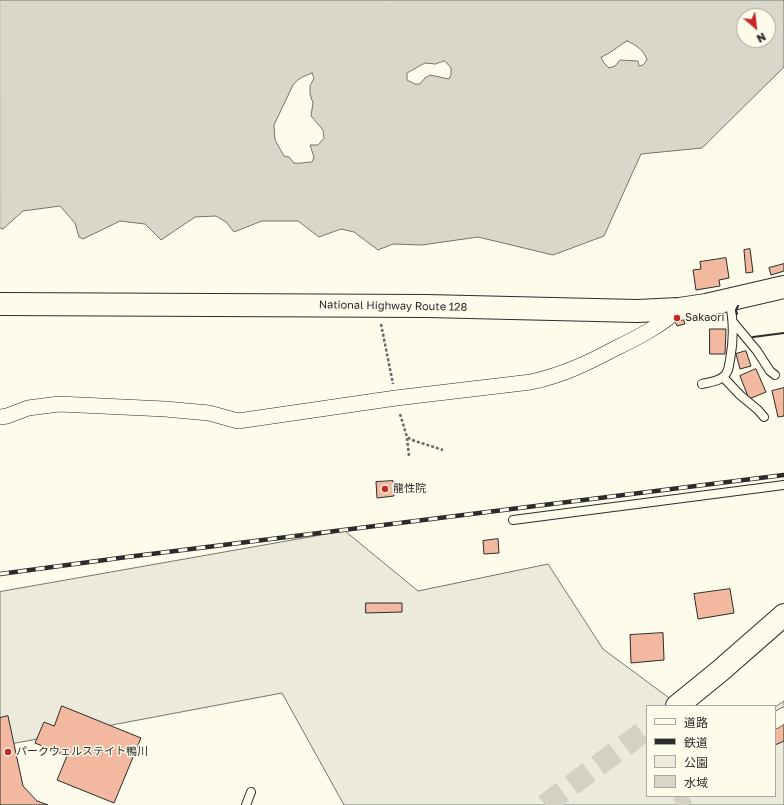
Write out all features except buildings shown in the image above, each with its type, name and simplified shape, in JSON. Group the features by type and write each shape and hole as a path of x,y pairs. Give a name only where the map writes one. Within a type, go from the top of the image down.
{"highway":[{"name":"National Highway Route 128","path":"0,304 379,306 637,311 679,309 706,305 784,287"},
{"path":"687,703 784,615"}],"street":[{"path":"0,417 28,408 59,404 165,409 209,413 238,421 396,398 511,385 552,378 577,368 641,336 658,326 679,309"}],"lane":[{"path":"702,384 723,377 728,372 732,349 733,322 729,299"},
{"path":"733,322 775,376"},
{"path":"723,377 764,417"},
{"path":"513,520 784,486"},
{"path":"246,805 251,792"}],"path":[{"path":"379,306 386,352 396,398 407,437 408,456"},
{"path":"407,437 444,450"}],"green space":[{"path":"345,531 418,591 548,564 603,649 679,705 646,705 646,797 776,797 776,706 784,701 784,805 344,805 282,693 0,746 0,592"}],"water":[{"path":"0,0 784,0 784,67 702,148 641,154 604,236 553,255 478,237 422,245 393,244 378,250 354,232 341,229 319,237 298,221 262,221 234,232 226,222 216,216 195,217 161,240 145,224 120,221 83,239 79,237 75,223 60,206 23,211 3,229 0,228","holes":["627,41 642,51 647,60 643,65 639,66 638,61 620,60 615,66 609,68 601,57","445,61 451,68 451,75 449,79 430,75 420,84 415,84 407,80 407,73 425,63 435,64","312,73 314,78 310,86 310,94 313,103 311,116 323,130 324,138 318,145 310,145 314,157 312,162 294,163 289,157 284,156 275,140 274,125 293,85 299,79"]}],"tunnel":[{"path":"545,805 646,730"},
{"path":"678,805 686,797"}],"railway":[{"path":"0,574 784,475"}],"wall":[{"path":"737,314 736,310 738,306"},
{"path":"753,337 784,333"}],"place":[{"name":"Sakaori","path":"677,318"},
{"name":"龍性院","path":"385,489"},
{"name":"パークウェルステイト鴨川","path":"8,752"}]}
